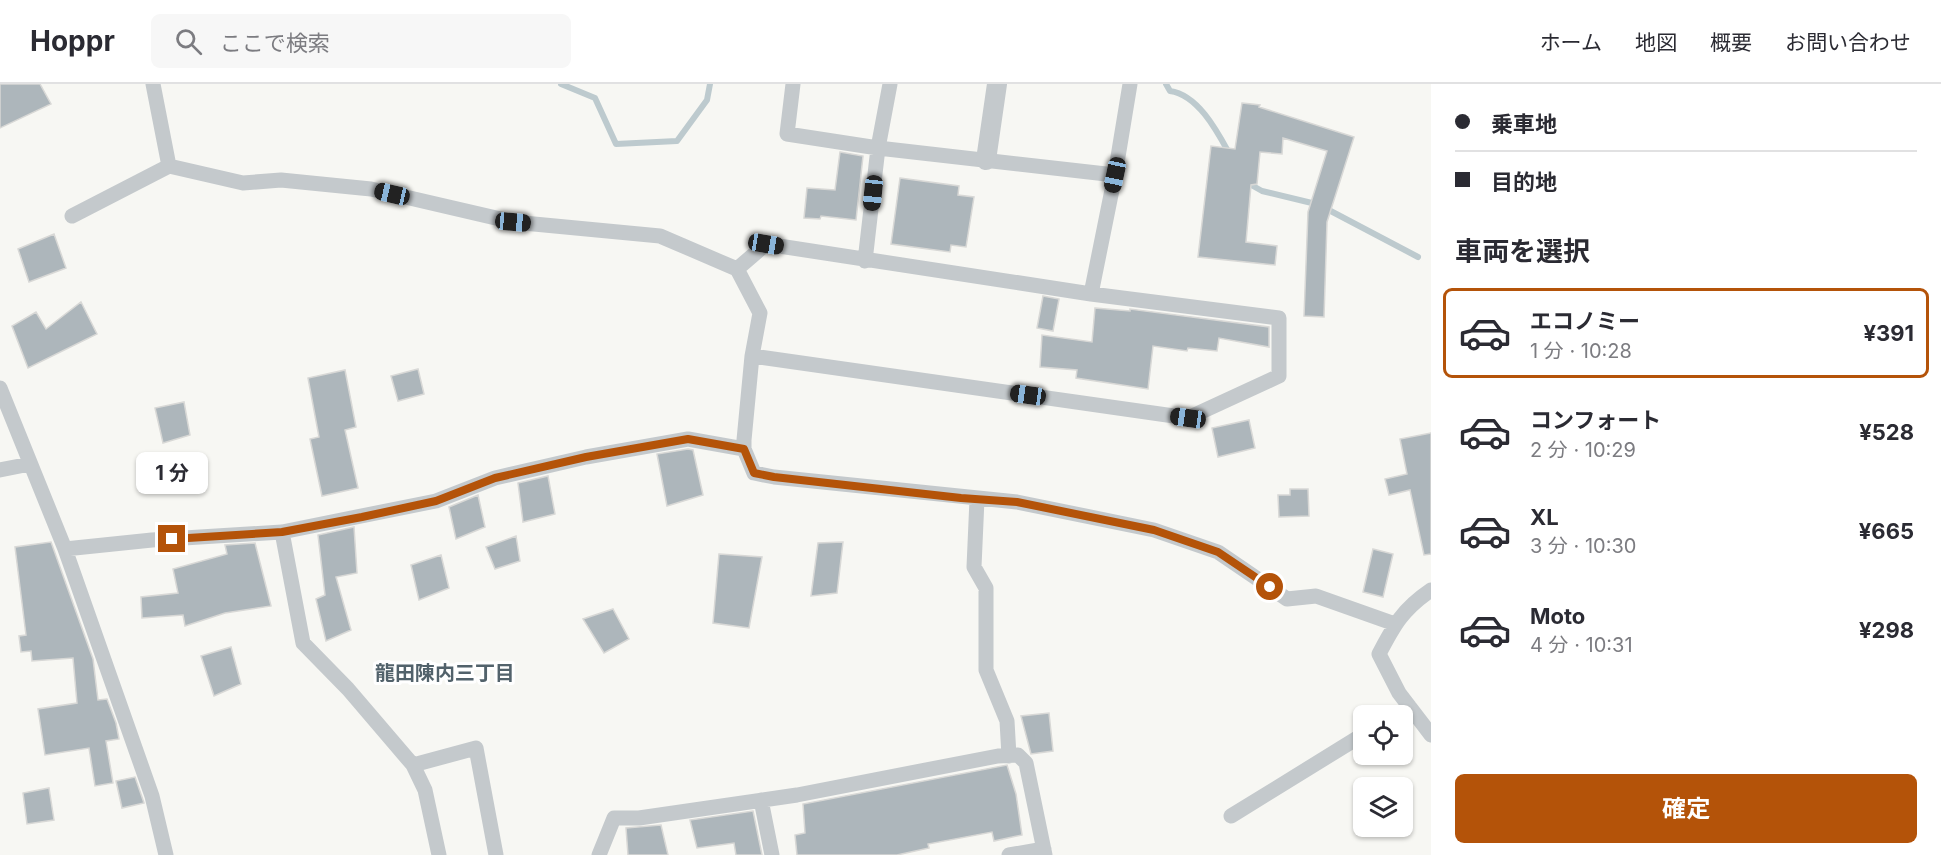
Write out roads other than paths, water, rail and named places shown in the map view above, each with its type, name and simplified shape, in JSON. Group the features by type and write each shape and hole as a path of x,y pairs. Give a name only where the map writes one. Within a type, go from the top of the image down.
{"street":[{"path":"153,84 169,166"},
{"path":"793,84 787,134 878,148 1115,175"},
{"path":"866,261 878,148 890,84"},
{"path":"986,160 997,84"},
{"path":"1091,294 1115,175 1130,84"},
{"path":"72,216 169,166 243,183 281,180 372,189 513,222 660,236 737,269 760,314 752,356 744,449 754,473 1017,502 1154,530 1218,552 1287,599 1316,596 1395,624"},
{"path":"737,269 766,244 1091,294 1279,318 1279,376 1188,418 752,356"},
{"path":"0,388 65,549 152,796 166,855"},
{"path":"65,549 152,540 282,532 436,501 495,478 598,454 688,439 744,449"},
{"path":"0,470 30,464"},
{"path":"977,499 974,567 986,588 986,670 1007,721 1009,756"},
{"path":"282,532 303,643 348,689 413,765 425,790 439,855"},
{"path":"1408,705 1378,654 1395,624 1413,602 1428,596"},
{"path":"1413,711 1431,735"},
{"path":"1231,816 1353,741"},
{"path":"413,765 476,747 496,855"},
{"path":"599,855 614,818 639,818 797,795 998,756 1018,755 1025,760 1044,852 1009,855"},
{"path":"761,800 772,855"}],"waterway":[{"path":"561,84 595,98 616,144 677,141 707,100 710,84"},
{"path":"1166,84 1170,91 1189,99 1206,115 1229,153"},
{"path":"1246,182 1262,191 1316,204"},
{"path":"1325,208 1418,257"}],"district":[{"name":"龍田陳内三丁目","path":"445,673"}]}
